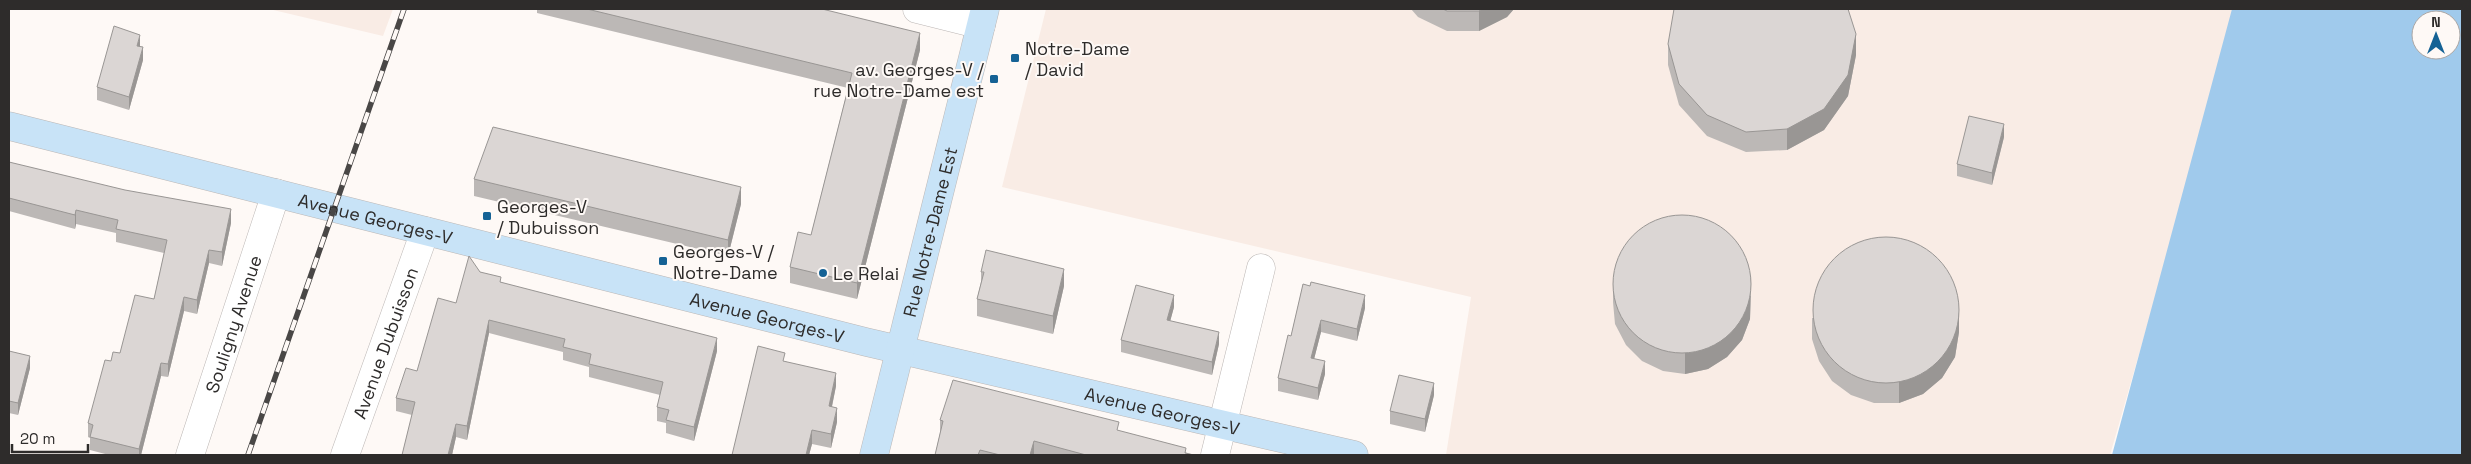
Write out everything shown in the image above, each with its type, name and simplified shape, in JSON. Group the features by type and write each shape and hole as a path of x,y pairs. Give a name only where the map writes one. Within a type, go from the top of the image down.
{"street":[{"path":"918,9 983,17"},
{"name":"Rue Notre-Dame Est","path":"874,455 983,17"},
{"name":"Avenue Georges-V","path":"9,126 900,350 1354,455"},
{"name":"Souligny Avenue","path":"190,455 276,193"},
{"name":"Avenue Dubuisson","path":"345,455 425,231"},
{"path":"1215,455 1221,424 1261,268"}],"shaded area":[{"path":"269,9 393,9 383,36"},
{"path":"1046,9 2235,9 2199,146 2110,455 1446,455 1471,297 1002,187"}],"water":[{"path":"2232,9 2462,9 2462,455 2112,455"}],"building":[{"path":"587,9 822,9 920,33 857,283 790,267 798,232 811,235 852,73"},
{"path":"1443,9 1482,9 1479,11 1447,11"},
{"path":"1674,9 1848,9 1856,34 1848,75 1824,109 1787,129 1746,132 1707,115 1679,84 1668,44"},
{"path":"114,26 140,35 137,46 143,47 129,97 97,87"},
{"path":"1969,116 2004,124 1992,173 1957,164"},
{"path":"493,127 741,187 728,240 474,179"},
{"path":"9,162 125,190 231,209 222,252 209,250 197,300 184,297 168,364 161,363 139,449 90,437 93,425 88,423 105,360 111,361 113,352 120,353 135,295 154,299 167,240 116,229 118,220 76,210 75,215 9,198"},
{"path":"1682,215 1708,220 1731,235 1746,258 1751,284 1746,310 1731,333 1708,348 1682,353 1656,348 1633,333 1618,310 1613,284 1618,258 1633,235 1656,220"},
{"path":"1886,237 1914,242 1938,258 1954,282 1959,310 1954,338 1938,362 1914,378 1886,383 1858,378 1834,362 1818,338 1813,310 1818,282 1834,258 1858,242"},
{"path":"986,250 1064,269 1053,316 977,299 984,272 981,272"},
{"path":"469,256 480,272 501,277 500,282 717,338 694,427 666,420 669,410 657,407 663,382 589,364 591,354 563,347 565,339 489,320 467,426 456,424 448,455 402,455 415,402 396,398 406,368 417,371 438,298 456,303"},
{"path":"1311,282 1365,295 1357,329 1321,320 1311,358 1325,361 1318,388 1278,378 1288,335 1291,336 1303,284 1310,286"},
{"path":"1136,285 1174,295 1167,320 1219,332 1212,362 1121,340"},
{"path":"758,346 785,353 783,361 836,373 829,406 837,408 831,434 812,430 806,455 732,455"},
{"path":"9,351 30,356 18,403 9,401"},
{"path":"1399,375 1434,383 1425,419 1390,411"},
{"path":"953,380 1119,422 1117,430 1186,448 1185,453 1194,455 1086,455 1034,441 1030,455 1000,455 980,450 978,455 935,455 943,421 940,420"}],"railway":[{"path":"248,455 404,9"}],"place":[{"name":"Notre-Dame / David","path":"1015,58"},
{"name":"av. Georges-V / rue Notre-Dame est","path":"994,79"},
{"name":"Georges-V / Dubuisson","path":"487,216"},
{"name":"Georges-V / Notre-Dame","path":"663,261"},
{"name":"Le Relai","path":"823,273"}]}
